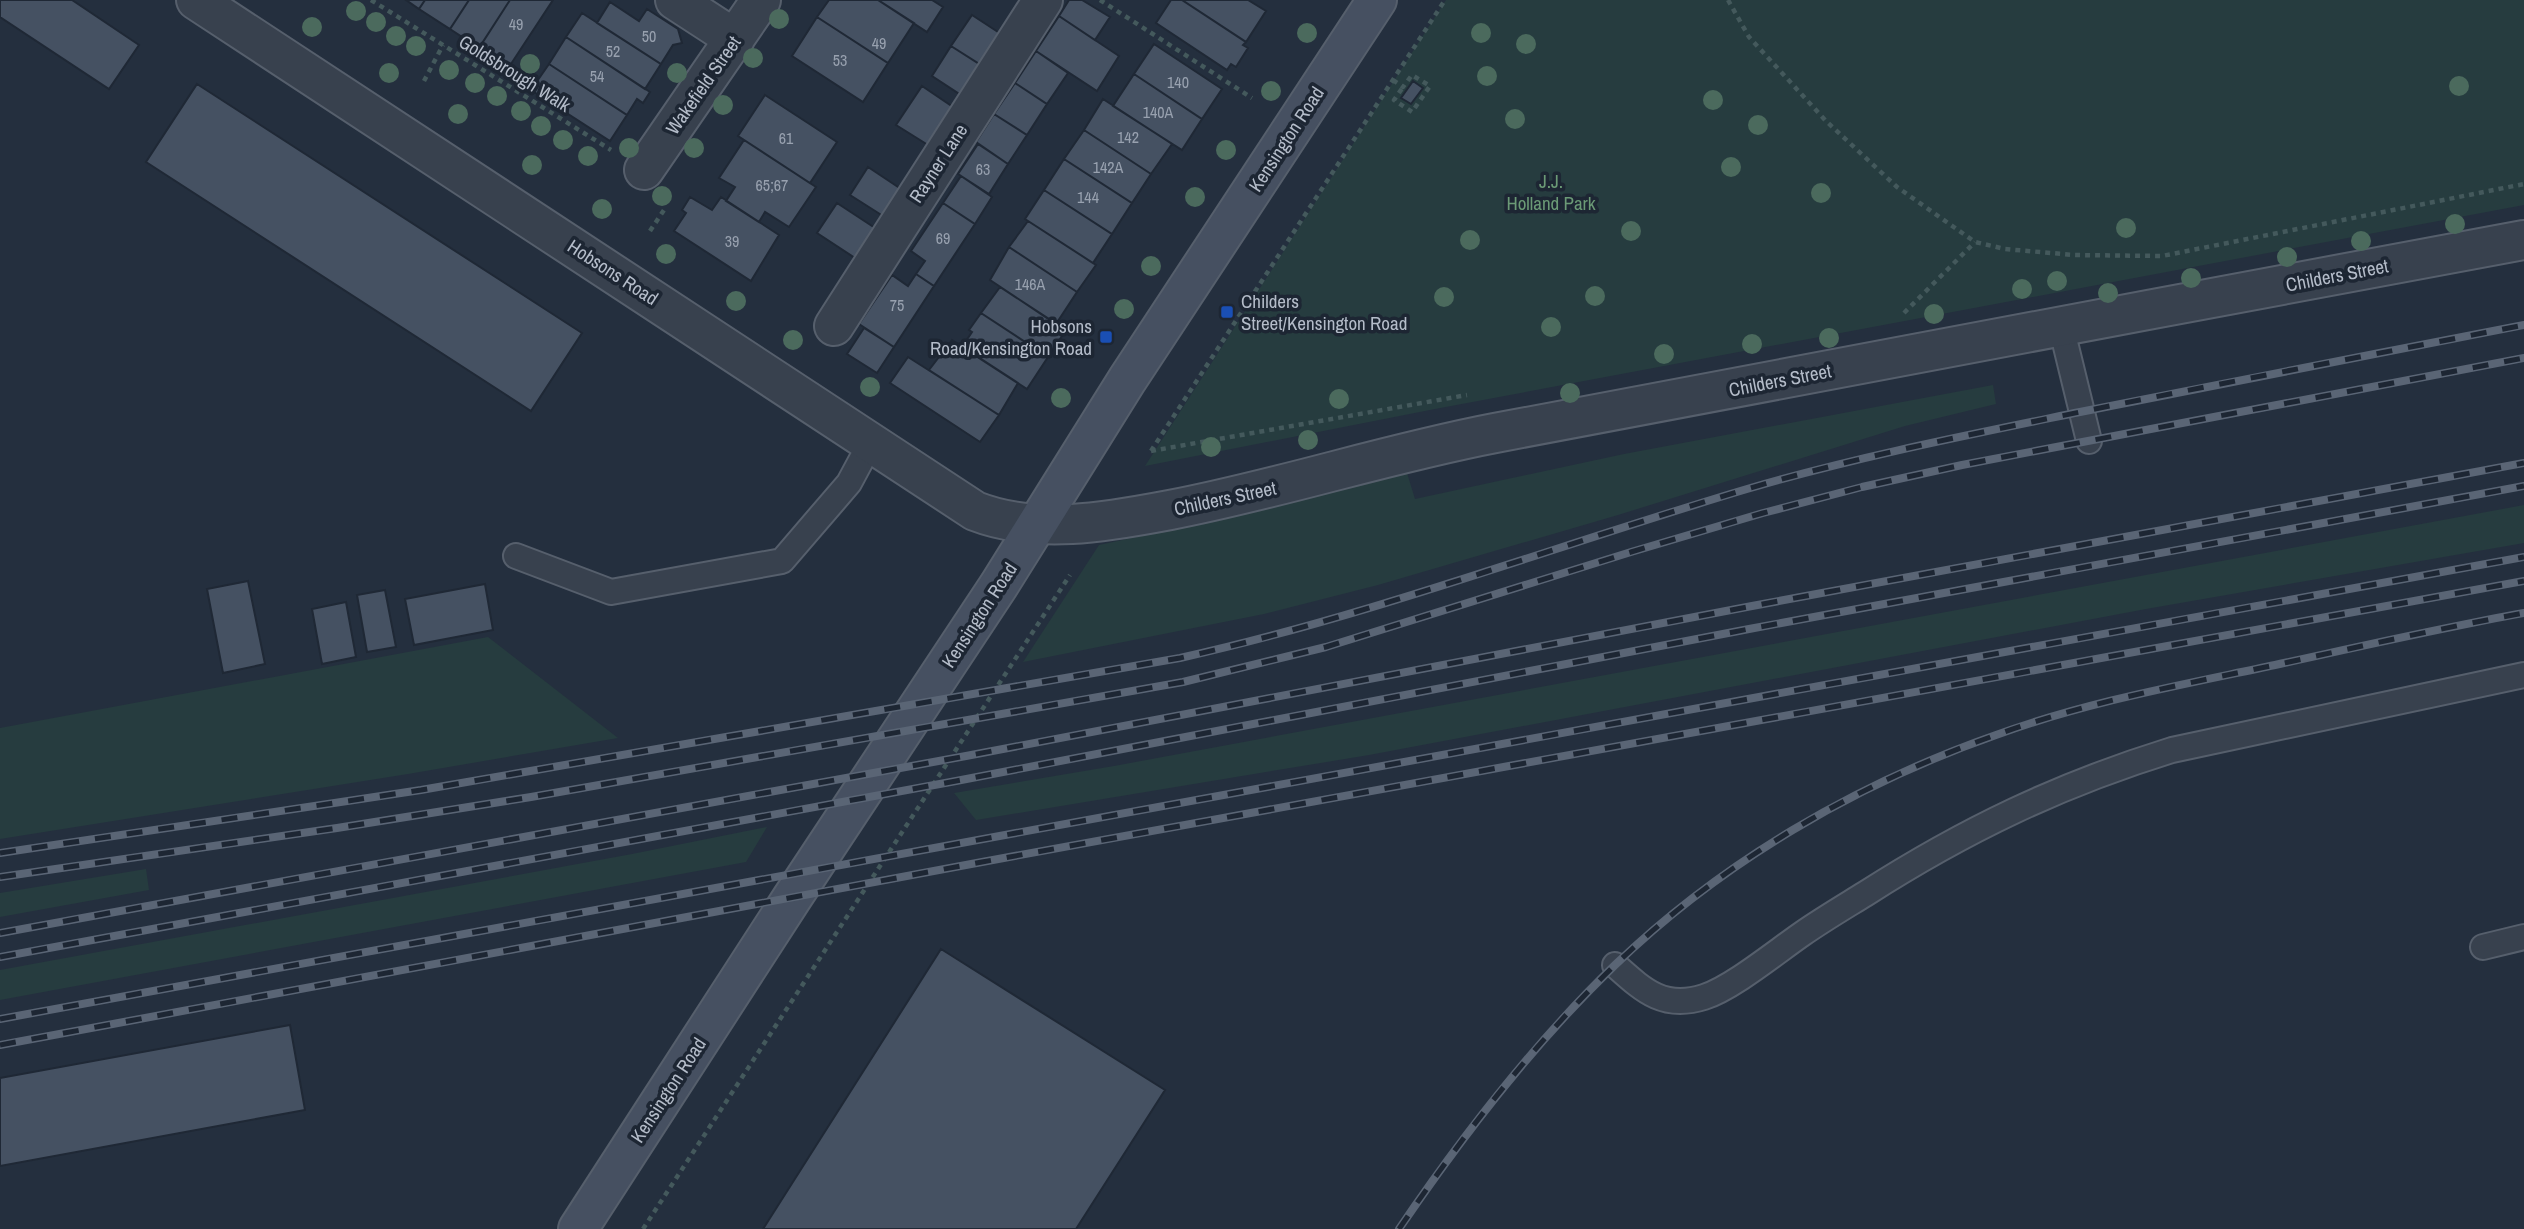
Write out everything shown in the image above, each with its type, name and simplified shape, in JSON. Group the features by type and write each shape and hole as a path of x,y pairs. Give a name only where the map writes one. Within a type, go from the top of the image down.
{"street":[{"name":"Hobsons Road","path":"196,0 975,511 1009,521 1037,524"},
{"path":"675,0 735,39"},
{"name":"Wakefield Street","path":"645,170 761,0"},
{"name":"Rayner Lane","path":"834,326 1043,0"},
{"name":"Kensington Road","path":"578,1229 1377,0"},
{"name":"Childers Street","path":"1037,524 1110,521 1205,503 1488,434 2524,240"}],"lane":[{"path":"2061,326 2089,441"},
{"path":"516,556 611,593 782,561 849,483 871,442"},
{"path":"1615,965 1658,999 1677,1002 1704,997 1763,962 1923,857 2052,792 2172,750 2524,675"},
{"path":"2483,947 2524,937"}],"path":[{"name":"Goldsbrough Walk","path":"371,0 645,170"},
{"path":"1100,0 1252,99"},
{"path":"1445,0 1151,451 1478,393"},
{"path":"1728,0 1749,37 1826,121 1897,187 1975,242 2005,249 2074,256 2162,256 2524,184"},
{"path":"424,81 443,45"},
{"path":"1412,75 1430,86 1412,112 1395,100 1404,87 1412,75"},
{"path":"1393,80 1404,87"},
{"path":"650,231 666,207"},
{"path":"1900,318 1975,242"},
{"path":"643,1229 1070,575"}],"green space":[{"name":"J.J. Holland Park","path":"1446,0 2524,0 2524,205 1145,466"},
{"path":"1993,385 1996,404 1905,426 1618,515 1378,585 1264,614 1023,662 1099,545 1263,510 1407,473 1415,499 1624,454"},
{"path":"2524,505 2524,543 2146,609 1369,755 976,820 954,793 1114,766"},
{"path":"488,637 618,738 0,839 0,728"},
{"path":"767,827 746,862 0,1000 0,970"},
{"path":"146,869 149,890 0,917 0,893"}],"building":[{"path":"0,0 72,0 139,45 109,89 0,17"},
{"path":"406,0 425,0 419,9"},
{"path":"425,0 469,0 450,29 419,9"},
{"path":"469,0 510,0 479,48 450,29"},
{"path":"510,0 553,0 509,67 479,48"},
{"path":"829,0 878,0 914,23 888,63 817,17"},
{"path":"878,0 932,0 943,7 927,32"},
{"path":"1069,0 1082,0 1110,17 1095,40 1059,16"},
{"path":"1171,0 1182,0 1246,42 1243,45 1248,48 1236,67 1231,64 1227,70 1156,23"},
{"path":"1182,0 1248,0 1266,11 1246,42"},
{"path":"610,2 639,21 647,9 678,29 682,43 673,45 661,64 597,23"},
{"path":"582,13 661,64 645,89 566,37"},
{"path":"972,15 1001,34 981,65 951,46"},
{"path":"1059,16 1119,56 1097,91 1036,51"},
{"path":"817,17 888,63 863,102 792,56"},
{"path":"566,37 650,92 643,103 637,99 627,115 549,64"},
{"path":"1154,44 1222,89 1202,119 1134,74"},
{"path":"951,46 981,65 961,95 932,76"},
{"path":"1036,51 1068,73 1047,104 1015,83"},
{"path":"549,64 627,115 610,141 531,90"},
{"path":"1134,74 1202,119 1182,150 1113,106"},
{"path":"1413,81 1423,88 1411,104 1401,98"},
{"path":"1015,83 1047,104 1027,135 994,114"},
{"path":"197,84 582,333 531,411 146,162"},
{"path":"922,86 953,107 928,145 896,125"},
{"path":"765,95 837,142 810,183 738,136"},
{"path":"1103,99 1172,144 1151,174 1084,130"},
{"path":"994,114 1027,135 1008,164 976,142"},
{"path":"1084,130 1151,174 1132,203 1064,159"},
{"path":"744,140 816,187 789,227 765,212 759,222 726,201 735,187 719,178"},
{"path":"978,144 1008,164 989,194 958,174"},
{"path":"1064,159 1132,203 1112,234 1044,190"},
{"path":"868,167 901,189 883,216 850,195"},
{"path":"961,176 992,197 975,224 943,203"},
{"path":"1044,190 1112,234 1093,263 1025,219"},
{"path":"690,197 712,210 721,197 779,235 751,281 674,231 686,213 682,210"},
{"path":"837,203 875,228 855,258 817,233"},
{"path":"943,203 975,224 934,286 916,274 925,261 911,251"},
{"path":"1028,221 1096,265 1077,292 1009,247"},
{"path":"1009,247 1077,292 1056,324 990,280"},
{"path":"916,274 934,286 894,347 859,324 892,275 908,286"},
{"path":"1000,287 1066,330 1048,357 981,313"},
{"path":"981,313 1048,357 1027,389 962,347 972,332 969,330"},
{"path":"864,328 894,347 877,373 847,354"},
{"path":"952,340 1018,383 999,415 929,370"},
{"path":"908,357 999,415 980,442 890,383"},
{"path":"248,581 265,664 223,673 207,589"},
{"path":"485,584 493,630 414,645 405,599"},
{"path":"385,590 396,647 367,652 357,595"},
{"path":"346,602 356,657 322,664 312,609"},
{"path":"941,949 1165,1090 1076,1229 763,1229"},
{"path":"290,1025 305,1110 0,1166 0,1078"}],"railway":[{"path":"0,853 421,790 1180,658 1323,621 1747,489 1829,467 2080,412 2524,325"},
{"path":"0,877 531,797 1183,682 1326,647 1631,552 1862,487 1962,465 2524,358"},
{"path":"0,933 966,756 1752,606 2524,463"},
{"path":"0,957 956,781 1749,629 2524,486"},
{"path":"0,1019 2524,557"},
{"path":"0,1045 982,862 2524,581"},
{"path":"1399,1229 1500,1091 1556,1026 1615,965 1700,892 1793,830 1842,802 1944,755 2064,713 2169,687 2524,613"}],"place":[{"name":"Childers Street/Kensington Road","path":"1227,312"},
{"name":"Hobsons Road/Kensington Road","path":"1106,337"}]}
